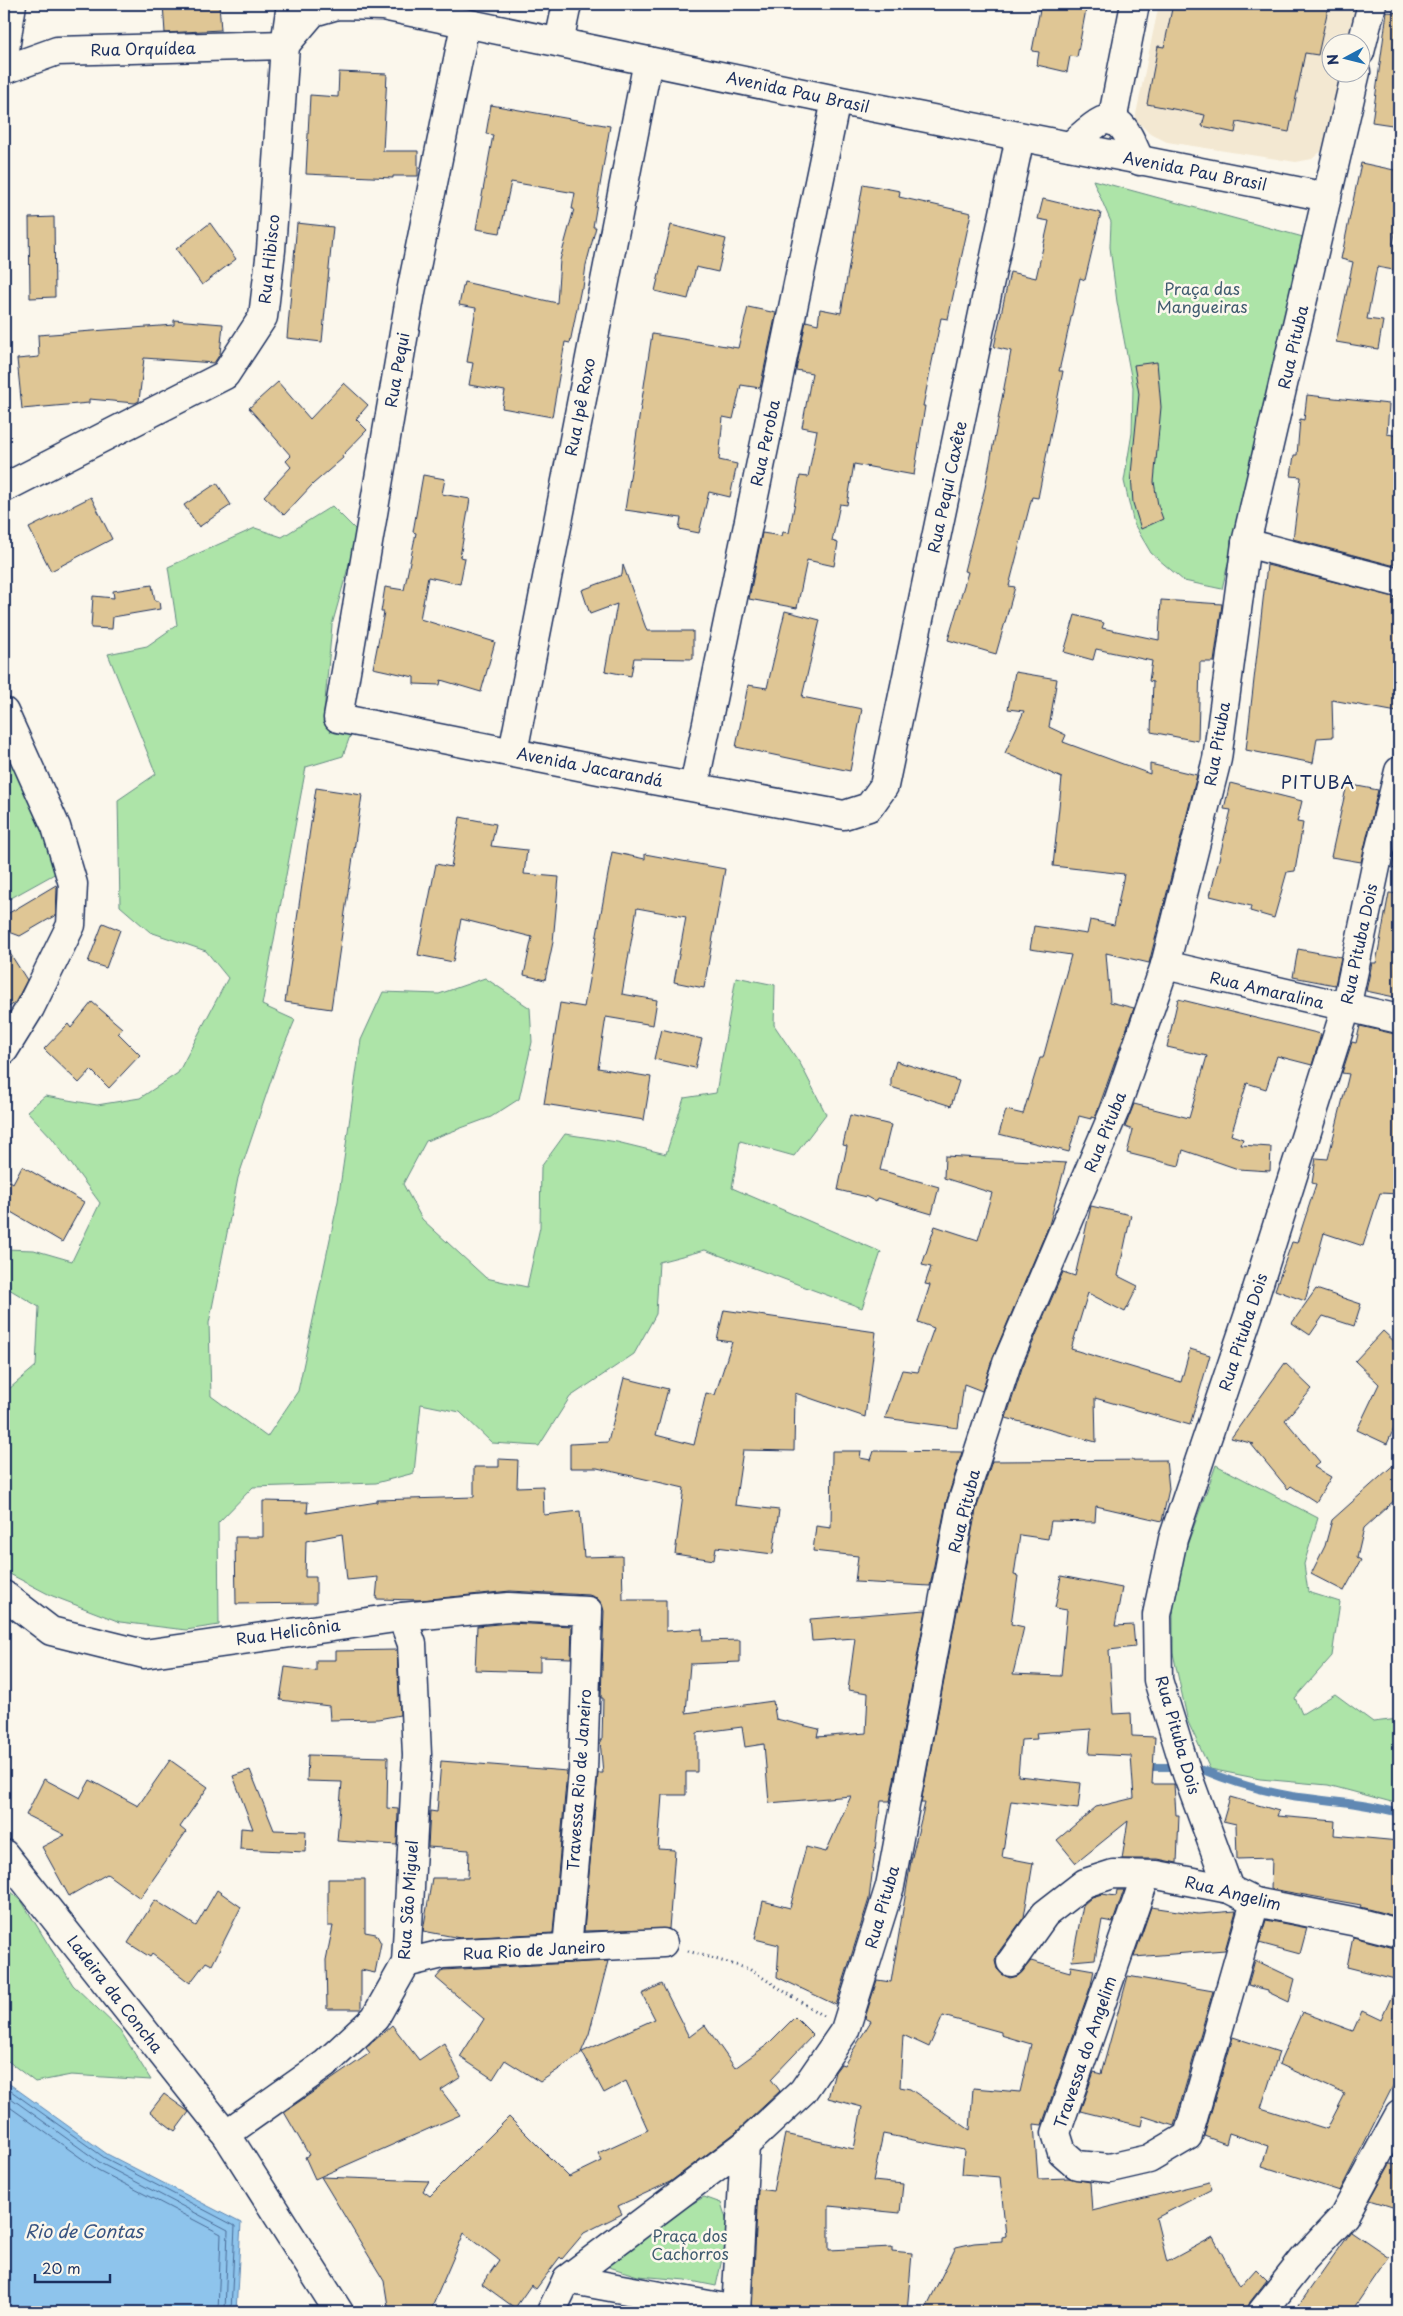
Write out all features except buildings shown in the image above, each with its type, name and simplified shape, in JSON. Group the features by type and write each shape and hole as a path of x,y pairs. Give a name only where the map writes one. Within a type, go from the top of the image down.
{"street":[{"path":"4,56 12,4"},
{"name":"Rua Hibisco","path":"4,488 225,375 263,317 272,250 285,45 291,4"},
{"path":"559,42 567,4"},
{"path":"1112,121 1135,4"},
{"path":"1365,32 1372,4"},
{"name":"Avenida Pau Brasil","path":"285,45 313,12 337,5 383,6 836,100 1327,197"},
{"name":"Rua Pequi","path":"338,718 411,292 465,24"},
{"name":"Rua Orquídea","path":"4,70 57,51 285,45"},
{"name":"Rua Ipê Roxo","path":"513,752 648,61"},
{"name":"Rua Pituba","path":"568,2279 745,2146 803,2092 845,2030 890,1886 962,1506 1007,1363 1117,1105 1166,964 1217,759 1246,543 1354,82"},
{"name":"Rua Peroba","path":"694,786 836,100"},
{"path":"1070,146 1102,122 1112,121 1122,126 1140,161"},
{"name":"Rua Pequi Caxête","path":"844,815 868,807 884,786 1020,137"},
{"path":"1246,543 1399,583"},
{"path":"4,712 56,827 73,884 71,925 30,1008 4,1050"},
{"name":"Avenida Jacarandá","path":"338,718 844,815"},
{"name":"Rua Pituba Dois","path":"1229,1889 1187,1774 1158,1680 1157,1615 1173,1538 1252,1305 1346,1008 1378,852 1399,771"},
{"name":"Rua Amaralina","path":"1166,964 1399,1019"},
{"name":"Rua Helicônia","path":"4,1595 51,1631 144,1654 402,1617 509,1607 588,1611"},
{"name":"Travessa Rio de Janeiro","path":"568,1948 582,1772 588,1611"},
{"name":"Rua São Miguel","path":"226,2134 325,2064 375,2018 406,1963 417,1756 412,1644 402,1617"},
{"name":"Ladeira da Concha","path":"4,1854 226,2134 339,2312"},
{"name":"Rua Angelim","path":"1011,1962 1045,1914 1085,1883 1113,1874 1157,1875 1229,1889 1255,1902 1352,1921 1399,1933"},
{"name":"Travessa do Angelim","path":"1146,1875 1056,2133 1062,2152 1077,2165 1110,2168 1149,2159 1188,2136 1255,1902"},
{"name":"Rua Rio de Janeiro","path":"406,1963 443,1954 663,1943"},
{"path":"1262,2312 1304,2259 1344,2216 1399,2115"},
{"path":"551,2312 568,2279 736,2311 745,2146"}],"path":[{"path":"663,1943 749,1969 845,2030"}],"shaded area":[{"path":"1159,4 1357,4 1350,32 1320,32 1320,82 1339,82 1325,148 1312,159 1296,162 1167,142 1149,133 1135,119"}],"green space":[{"name":"Praça das Mangueiras","path":"1093,180 1303,237 1222,589 1184,581 1151,553 1134,524 1124,481 1132,433 1133,387 1117,302 1110,247 1111,222"},
{"path":"332,506 358,532 332,625 323,723 350,736 343,756 306,767 262,1005 295,1020 278,1060 238,1178 209,1323 211,1396 267,1437 298,1391 338,1201 361,1040 383,992 439,994 485,978 530,1008 532,1042 519,1099 491,1117 426,1141 403,1184 422,1219 486,1278 527,1287 540,1227 541,1167 565,1134 617,1142 666,1154 684,1098 716,1093 736,977 775,985 774,1025 801,1065 826,1114 794,1156 740,1141 732,1188 881,1252 862,1308 705,1250 659,1262 656,1314 634,1354 570,1397 539,1446 492,1443 460,1412 421,1404 414,1473 376,1483 253,1487 218,1523 219,1625 186,1630 120,1622 50,1595 4,1571 4,1388 9,1389 36,1366 39,1307 4,1286 4,1249 34,1250 72,1261 100,1203 52,1138 27,1111 45,1096 97,1105 140,1098 178,1073 228,978 206,951 150,932 120,906 118,800 156,774 108,654 147,646 177,625 168,567 255,528 282,537"},
{"path":"4,744 36,806 58,872 4,902"},
{"path":"1216,1465 1318,1518 1304,1564 1308,1592 1340,1602 1332,1656 1295,1698 1302,1714 1335,1694 1373,1722 1399,1719 1399,1804 1328,1785 1260,1779 1210,1769 1188,1722 1173,1653 1173,1614 1176,1576"},
{"path":"4,1886 21,1900 73,1985 120,2030 151,2080 71,2075 35,2082 4,2058"},
{"name":"Praça dos Cachorros","path":"704,2197 721,2203 729,2228 716,2286 686,2280 638,2276 606,2266 646,2230"}],"water":[{"name":"Rio de Contas","path":"4,2080 107,2154 241,2223 236,2312 4,2312"}],"waterway":[{"path":"1151,1767 1171,1767"},
{"path":"1203,1770 1270,1792 1399,1813"}],"district":[{"name":"PITUBA","path":"1318,783"}]}
